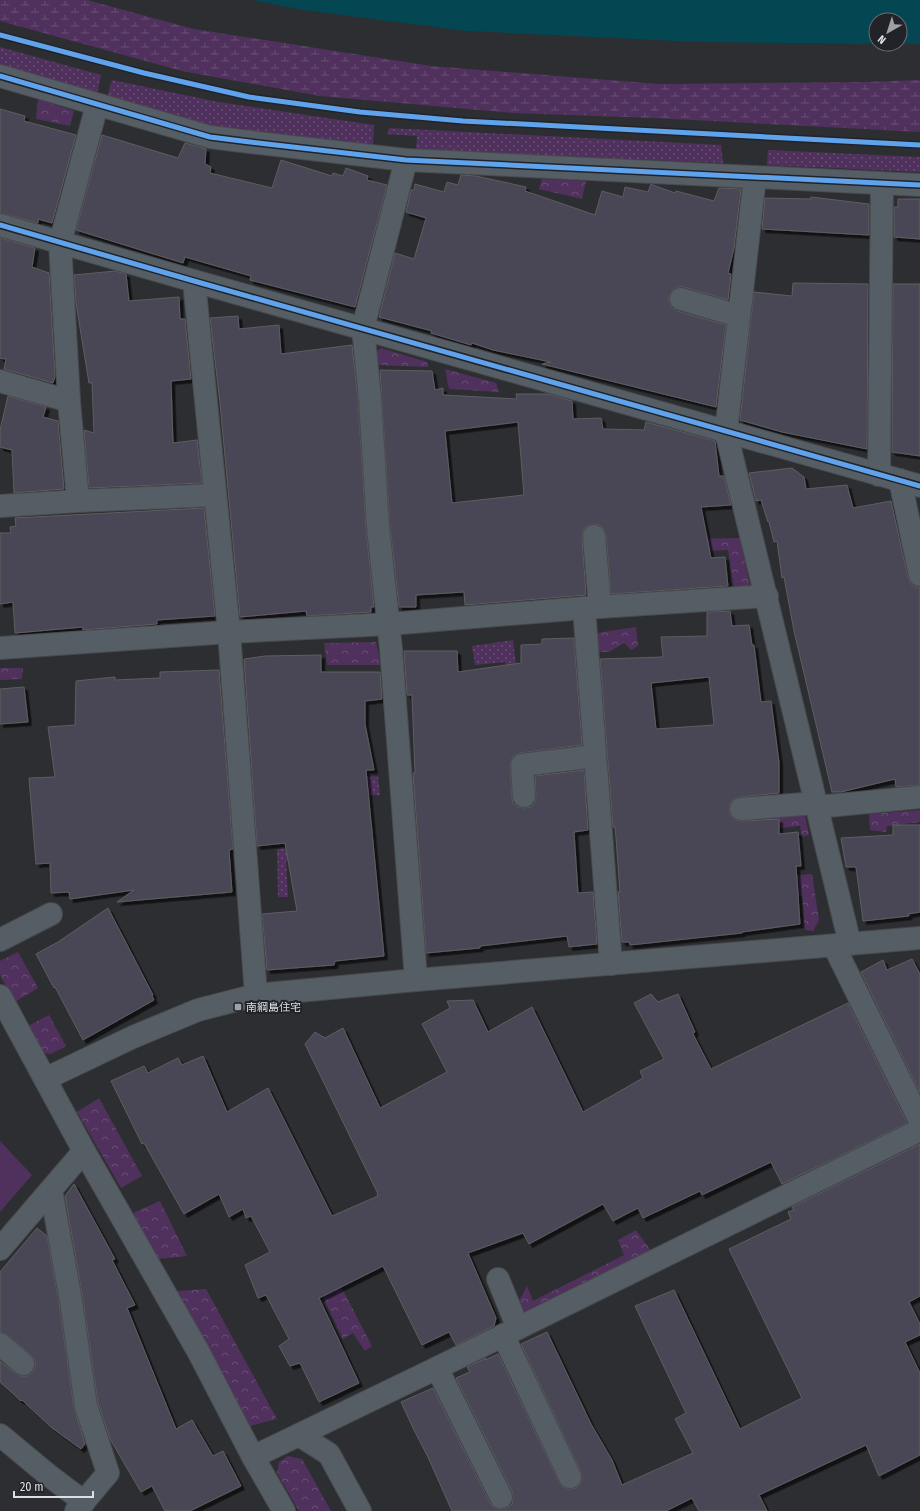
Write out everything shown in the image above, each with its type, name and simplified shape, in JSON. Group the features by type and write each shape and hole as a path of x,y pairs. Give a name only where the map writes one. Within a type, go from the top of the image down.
{"street":[{"path":"0,76 210,138 406,160 920,185"},
{"path":"78,501 69,401 60,243 97,105"},
{"path":"406,160 363,328 370,399 378,526 389,624 416,980"},
{"path":"755,177 726,432 817,805 842,945 920,1121"},
{"path":"882,184 900,480 920,575"},
{"path":"0,225 726,432 900,480"},
{"path":"194,281 229,632 256,995"},
{"path":"681,299 739,316"},
{"path":"0,381 69,401"},
{"path":"0,506 215,495"},
{"path":"594,536 592,608 595,756 611,964"},
{"path":"0,648 229,632 389,624 766,596"},
{"path":"524,796 522,765 595,756"},
{"path":"741,809 920,798"},
{"path":"0,940 51,914"},
{"path":"45,1079 134,1037 198,1010 256,995 416,980 920,938"},
{"path":"0,996 84,1150 198,1352 284,1511"},
{"path":"253,1456 511,1332 920,1130"},
{"path":"0,1249 84,1150"},
{"path":"0,1435 47,1474 87,1504 108,1473 86,1406 72,1302 51,1190"},
{"path":"498,1279 511,1332 570,1477"},
{"path":"0,1344 23,1364"},
{"path":"437,1368 501,1497"},
{"path":"299,1434 329,1454 360,1511"}],"green space":[{"path":"0,0 87,0 194,29 431,66 659,84 920,80 920,132 653,118 513,113 320,96 182,71 0,21"},
{"path":"0,47 101,75 97,95 0,67"},
{"path":"112,80 218,102 374,125 373,146 215,128 107,98"},
{"path":"38,99 74,111 70,126 36,119"},
{"path":"389,128 721,145 723,163 416,150 417,136 387,134"},
{"path":"768,150 920,157 920,172 767,165"},
{"path":"542,179 586,181 582,199 539,189"},
{"path":"381,348 427,362 428,367 377,365 375,352"},
{"path":"445,369 496,383 499,392 449,389"},
{"path":"740,538 750,586 734,589 728,550 675,553 690,539"},
{"path":"636,627 638,646 631,650 624,643 609,652 596,652 597,633"},
{"path":"513,640 519,689 511,691 505,662 475,665 472,646"},
{"path":"376,642 381,665 327,665 324,643"},
{"path":"0,668 23,668 22,679 0,680"},
{"path":"378,776 380,795 346,797 344,778"},
{"path":"920,810 920,822 887,826 886,832 870,830 869,814"},
{"path":"805,815 809,835 802,837 800,826 753,831 750,819"},
{"path":"322,846 323,856 286,861 288,897 278,897 277,849"},
{"path":"812,874 819,920 813,931 805,930 802,896 745,898 748,879"},
{"path":"18,952 38,988 15,1002 0,975 0,961"},
{"path":"49,1015 66,1046 51,1054 41,1053 28,1026"},
{"path":"99,1098 142,1176 121,1188 77,1112"},
{"path":"0,1141 32,1175 0,1212"},
{"path":"160,1201 187,1256 158,1259 133,1213"},
{"path":"636,1230 651,1251 526,1314 519,1301 527,1286 533,1301 624,1255 618,1240"},
{"path":"314,1235 372,1346 365,1351 353,1333 343,1339 297,1243"},
{"path":"206,1289 277,1419 250,1426 177,1291"},
{"path":"288,1456 302,1459 331,1511 299,1511 277,1473 279,1462"}],"water":[{"path":"252,0 920,0 920,44 908,44 908,12 868,12 868,44 697,42 466,31 303,10"}],"building":[{"path":"0,109 25,116 24,121 76,135 52,223 38,219 38,223 0,213"},
{"path":"102,135 178,158 185,143 206,149 205,164 211,167 210,173 272,188 281,160 332,176 333,173 343,176 346,168 368,176 367,180 387,185 355,307 250,280 251,276 185,257 183,263 76,230"},
{"path":"461,175 476,176 526,187 525,191 595,215 602,191 623,197 625,187 648,192 651,184 675,193 676,191 714,201 719,188 741,189 734,248 728,273 731,274 728,300 684,287 678,287 673,290 669,296 669,302 672,308 677,311 726,325 716,407 542,364 551,362 493,350 472,343 471,345 431,333 432,331 379,317 395,253 414,259 426,218 406,212 411,190 414,190 415,184 444,192 447,182 458,185"},
{"path":"811,197 869,204 869,235 762,229 765,198 811,199"},
{"path":"898,199 920,199 920,239 894,237 894,207 898,207"},
{"path":"0,238 35,248 32,267 49,273 55,376 53,383 4,369 6,359 0,358"},
{"path":"115,271 126,274 129,301 179,297 180,319 185,319 191,379 171,381 173,443 197,440 202,483 89,488 84,430 94,433 92,383 89,383 76,303 74,275"},
{"path":"793,283 868,284 867,449 782,432 740,420 754,292 792,296"},
{"path":"893,284 920,284 920,456 892,452"},
{"path":"238,316 239,329 279,325 281,354 352,345 358,400 366,528 374,607 371,607 371,612 307,616 306,611 240,617 220,403 210,318"},
{"path":"380,370 432,371 435,390 443,388 443,395 517,399 516,394 549,394 572,401 573,419 601,418 603,429 644,430 646,422 715,441 719,476 724,476 731,505 701,507 711,558 725,557 728,586 611,594 606,535 604,529 600,525 593,524 587,526 583,530 582,537 586,595 465,605 464,592 416,595 416,607 399,607 390,526","holes":["518,422 524,495 452,503 445,431"]},
{"path":"8,396 46,407 43,417 58,421 64,489 14,493 12,450 0,447 0,430"},
{"path":"792,468 804,477 806,489 847,485 853,508 891,501 908,578 911,584 916,587 920,587 920,785 896,787 895,779 841,792 832,792 794,631 784,577 782,578 777,541 774,542 761,500 756,501 749,473"},
{"path":"204,508 215,616 157,620 157,624 83,630 83,627 15,633 13,602 0,604 0,533 11,533 10,527 16,526 15,518"},
{"path":"730,611 732,626 749,625 752,645 754,645 761,702 771,701 779,762 779,793 734,799 730,803 729,810 731,816 736,820 779,819 779,834 798,832 801,866 796,866 800,924 742,933 630,945 629,942 622,942 616,838 615,827 613,827 600,659 663,657 661,637 707,636 707,612","holes":["709,677 714,725 656,729 651,683"]},
{"path":"574,638 582,745 514,755 510,765 512,797 513,803 518,807 531,807 535,802 536,796 535,776 584,770 588,830 574,832 578,893 593,892 597,944 569,947 567,936 480,946 480,948 426,953 413,773 415,773 412,695 407,695 404,651 457,651 458,672 521,663 521,645 542,644 542,639"},
{"path":"321,655 321,672 380,672 382,699 365,701 365,724 374,770 366,770 384,956 335,961 334,965 267,970 262,914 297,911 285,843 257,846 244,659 265,656"},
{"path":"219,670 233,849 229,850 232,892 117,902 134,890 70,899 69,892 51,893 50,863 36,864 29,778 55,777 48,727 75,725 76,681 115,677 115,680 160,678 160,672"},
{"path":"24,687 28,722 0,724 0,689"},
{"path":"893,825 920,825 920,912 908,914 909,916 863,921 856,867 846,867 841,838 893,835"},
{"path":"108,908 153,995 154,1000 83,1040 36,954 58,942"},
{"path":"912,959 920,974 920,1093 861,972 883,960 887,970"},
{"path":"651,994 658,1002 678,994 695,1032 693,1034 711,1069 848,1003 907,1123 782,1184 771,1162 702,1195 700,1191 643,1218 638,1208 613,1221 603,1204 529,1244 523,1233 468,1253 496,1318 494,1326 456,1345 449,1332 422,1345 383,1266 319,1298 359,1383 319,1402 300,1363 290,1366 279,1346 289,1339 266,1295 258,1298 245,1265 270,1252 251,1216 246,1218 243,1209 229,1217 219,1194 184,1214 144,1143 142,1144 111,1081 144,1066 148,1073 178,1058 182,1065 203,1056 227,1112 268,1088 332,1216 378,1196 378,1194 305,1044 315,1032 325,1038 343,1028 380,1108 447,1072 422,1024 450,1008 447,1001 473,1000 488,1032 532,1007 583,1112 643,1078 640,1071 664,1059 634,1003"},
{"path":"920,1144 920,1296 909,1302 920,1324 920,1335 905,1342 920,1373 920,1455 879,1476 866,1445 759,1495 767,1511 699,1511 692,1498 666,1511 452,1511 401,1402 433,1388 490,1503 494,1507 500,1509 507,1508 512,1504 512,1491 456,1378 470,1372 467,1367 498,1354 559,1482 563,1487 569,1489 576,1488 580,1484 582,1478 581,1472 521,1344 547,1332 591,1424 612,1460 622,1485 693,1453 675,1419 686,1413 635,1306 674,1290 740,1429 802,1398 729,1249 791,1219 788,1212 794,1210 792,1207"},
{"path":"74,1184 115,1259 112,1260 135,1305 127,1308 176,1429 192,1420 213,1456 223,1451 241,1486 190,1511 165,1511 152,1486 141,1492 110,1439 98,1403 83,1299 65,1196"},
{"path":"37,1228 47,1236 59,1303 74,1408 85,1444 81,1449 52,1428 0,1382 0,1361 21,1376 27,1376 33,1372 35,1367 35,1360 31,1355 8,1335 0,1332 0,1272"}],"cycle path":[{"path":"0,35 144,73 249,97 360,112 463,121 920,145"},
{"path":"0,76 210,137 250,142 406,160 920,185"},
{"path":"0,225 920,486"}],"place":[{"name":"南綱島住宅","path":"238,1007"}]}
